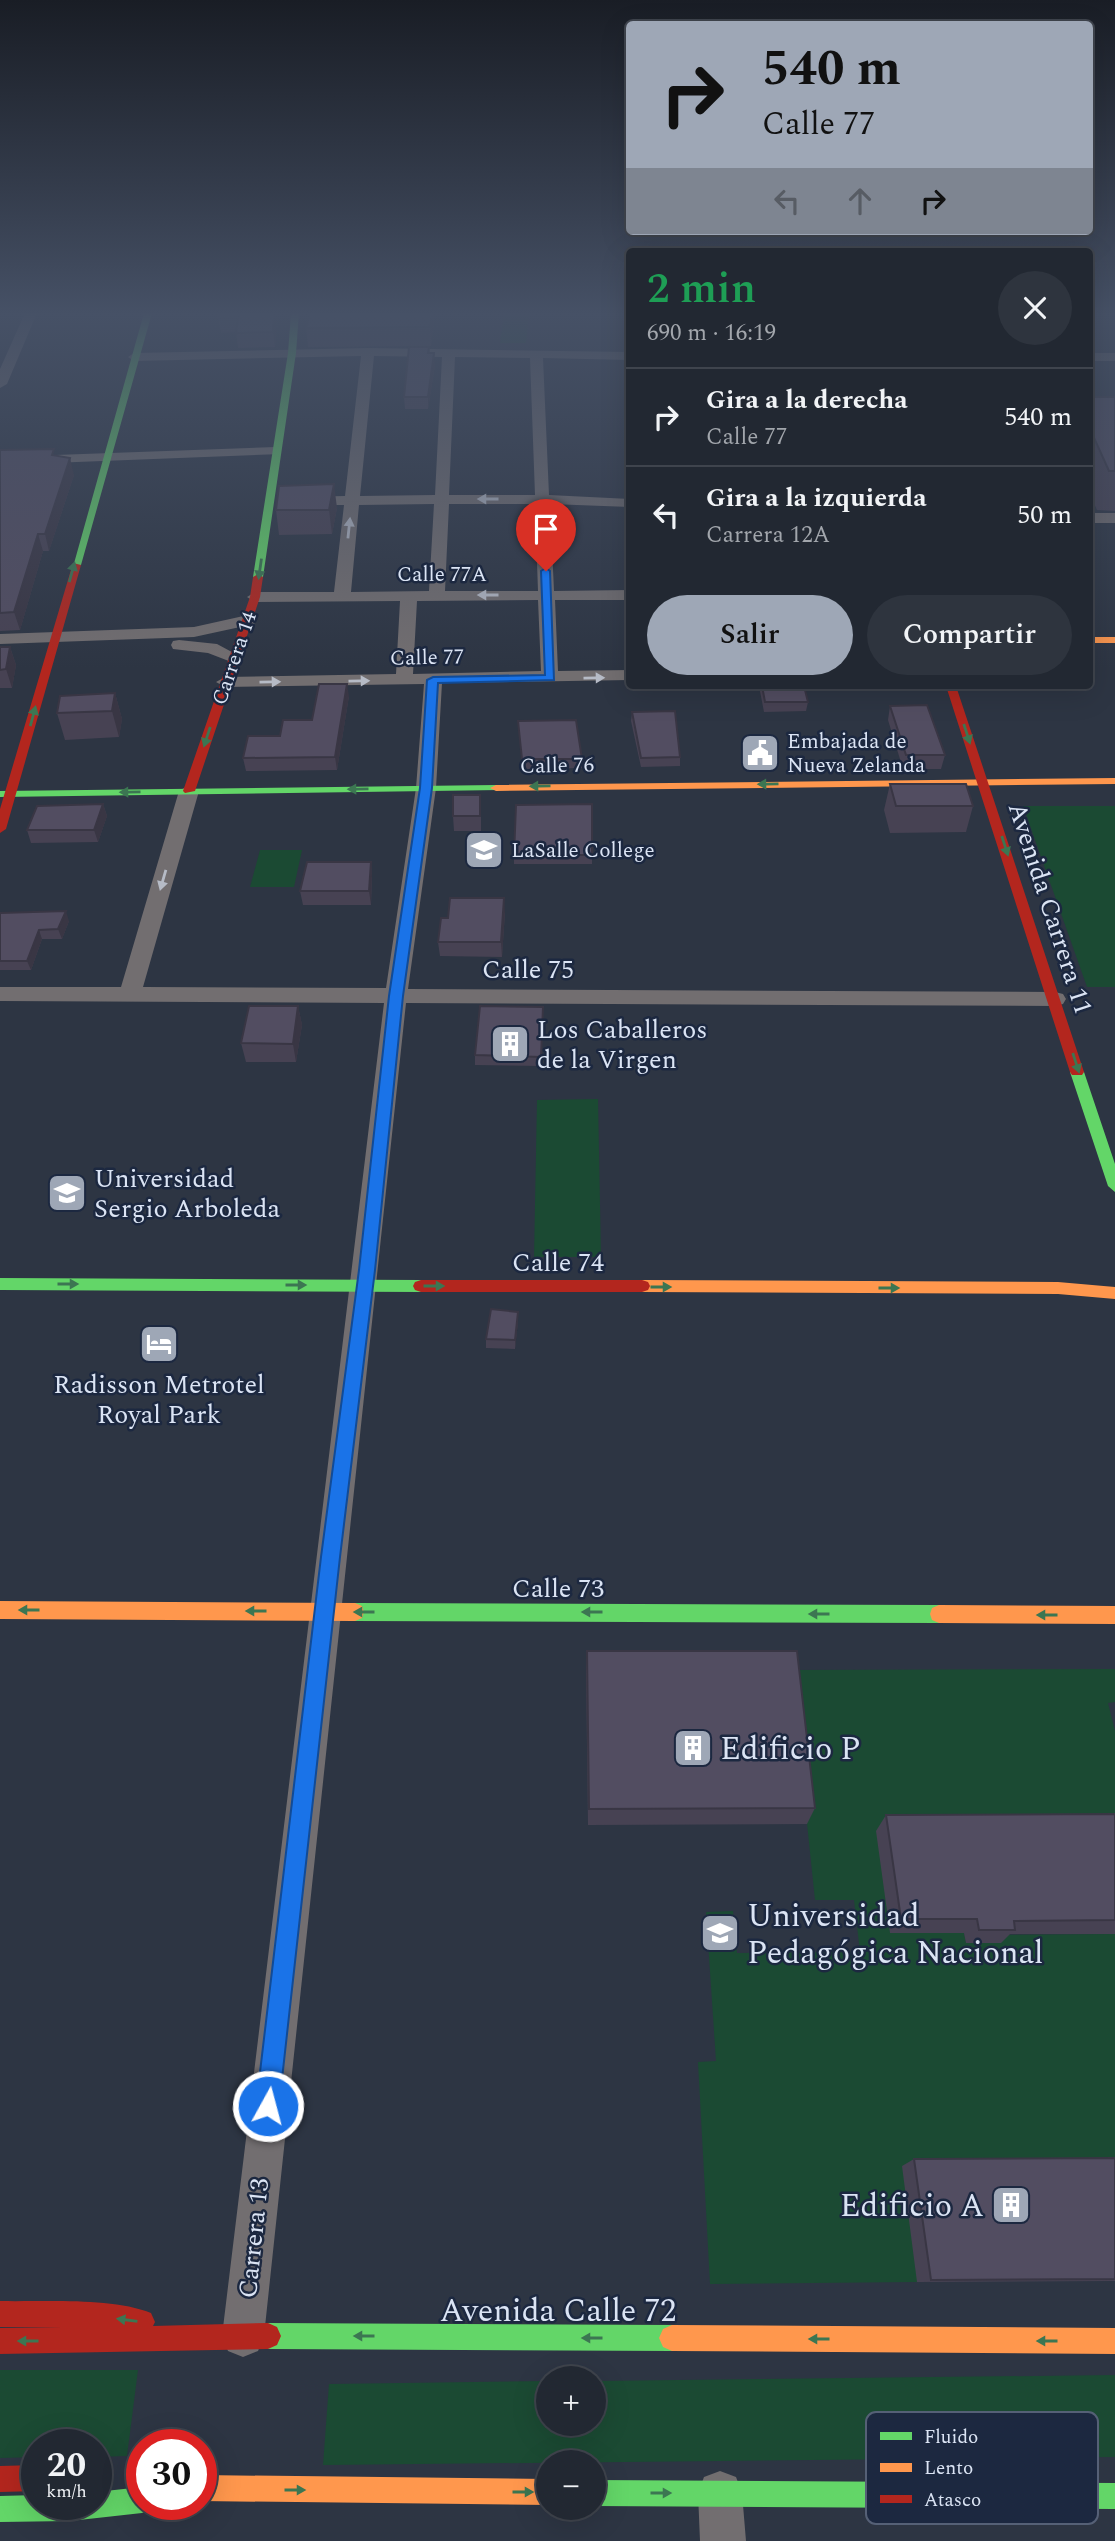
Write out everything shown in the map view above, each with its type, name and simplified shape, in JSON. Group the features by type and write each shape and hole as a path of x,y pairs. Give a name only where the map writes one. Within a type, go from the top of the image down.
{"main road":[{"path":"0,829 6,794 53,643 112,432"},
{"name":"Carrera 14","path":"189,791 255,597 279,432"},
{"path":"1093,640 1115,640"},
{"name":"Avenida Carrera 11","path":"952,689 1115,1186"},
{"name":"Calle 76","path":"6,794 1115,781"},
{"name":"Calle 74","path":"0,1284 1058,1288 1115,1293"},
{"name":"Calle 73","path":"0,1611 1115,1615"},
{"path":"0,2314 90,2315 243,2336"},
{"name":"Avenida Calle 72","path":"0,2341 243,2336 1115,2341"},
{"path":"0,2479 21,2478"},
{"path":"217,2490 536,2492"},
{"path":"606,2493 866,2494"},
{"path":"0,2509 70,2508 126,2502"}],"street":[{"path":"342,596 359,432"},
{"path":"437,595 446,432"},
{"path":"540,432 550,678"},
{"path":"0,461 276,451"},
{"path":"269,501 543,499 626,503"},
{"path":"1093,518 1115,519"},
{"name":"Calle 77A","path":"255,597 626,595"},
{"path":"404,680 409,596"},
{"path":"0,652 53,643 194,632 248,620"},
{"path":"0,639 53,643 192,644 234,658"},
{"name":"Calle 77","path":"225,682 626,675"},
{"name":"Carrera 13","path":"243,2336 396,996 426,788 433,680"},
{"name":"Carrera 14","path":"130,995 189,791"},
{"name":"Calle 75","path":"0,994 1055,999"},
{"path":"720,2493 723,2541"}],"green space":[{"path":"1023,806 1115,806 1115,987 1087,987"},
{"path":"260,850 302,850 294,887 250,887"},
{"path":"598,1099 601,1257 534,1257 537,1100"},
{"path":"1115,1669 1115,1702 1108,1703 1115,1731 1115,1830 890,1933 964,1933 966,1943 1000,1943 1000,1935 1115,1934 1115,2164 917,2282 710,2284 698,2062 716,2061 706,1912 733,1911 737,1953 860,1952 854,1900 815,1900 791,1670"},
{"path":"0,2370 138,2370 130,2429 126,2429 126,2456 112,2456 112,2429 21,2429 21,2457 0,2458"},
{"path":"1115,2375 1115,2457 1098,2457 1098,2412 866,2412 866,2460 606,2462 606,2450 536,2450 536,2463 323,2465 329,2384 536,2381 536,2436 606,2436 606,2381"}],"building":[{"path":"1093,432 1115,432 1115,471 1109,471"},
{"path":"54,449 52,455 70,458 45,534 38,534 14,612 0,613 0,450"},
{"path":"334,484 329,510 276,510 279,486"},
{"path":"0,647 10,647 6,669 0,670"},
{"path":"319,684 347,684 335,757 243,758 248,736 280,736 283,720 312,720"},
{"path":"763,689 805,689 808,702 765,702"},
{"path":"115,693 112,711 57,713 60,696"},
{"path":"927,705 945,755 906,755 890,706"},
{"path":"675,711 680,757 641,758 632,712"},
{"path":"576,720 582,759 522,759 518,721"},
{"path":"890,784 966,784 973,806 896,806"},
{"path":"453,795 480,795 480,816 453,816"},
{"path":"103,804 94,830 27,830 37,806"},
{"path":"592,804 592,855 514,855 516,805"},
{"path":"307,862 371,862 369,891 300,891"},
{"path":"450,898 504,898 501,942 438,942 441,918 448,918"},
{"path":"66,911 58,929 39,930 27,961 0,961 0,913"},
{"path":"249,1006 298,1006 293,1044 241,1043"},
{"name":"Los Caballeros de la Virgen","path":"480,1006 543,1007 541,1057 475,1055"},
{"path":"491,1309 518,1312 515,1340 486,1339"},
{"name":"Edificio P","path":"587,1651 797,1651 815,1808 589,1809"},
{"path":"1115,1814 1115,1920 1014,1921 1015,1930 979,1930 977,1919 901,1919 886,1815"},
{"name":"Edificio A","path":"1115,2158 1115,2279 931,2280 914,2159"}],"traffic: fast":[{"path":"76,565 114,432"},
{"path":"258,577 280,432"},
{"path":"0,794 496,788"},
{"path":"1077,1072 1115,1186"},
{"path":"0,1284 421,1286"},
{"path":"355,1612 939,1614"},
{"path":"268,2336 672,2338"},
{"path":"606,2493 866,2495"},
{"path":"1098,2496 1115,2496"},
{"path":"0,2509 70,2508 126,2502"}],"traffic: slow":[{"path":"1093,640 1115,640"},
{"path":"496,788 1115,781"},
{"path":"642,1286 1058,1288 1115,1293"},
{"path":"0,1610 355,1612"},
{"path":"939,1614 1115,1615"},
{"path":"672,2338 1115,2341"},
{"path":"217,2488 536,2492"}],"traffic: jam":[{"path":"0,829 76,565"},
{"path":"189,791 255,597 258,577"},
{"path":"952,689 1077,1072"},
{"path":"421,1286 642,1286"},
{"path":"0,2314 90,2315 142,2322"},
{"path":"0,2341 268,2336"},
{"path":"0,2479 21,2478"}],"place":[{"name":"Embajada de Nueva Zelanda","path":"760,753"},
{"name":"LaSalle College","path":"484,850"},
{"name":"Los Caballeros de la Virgen","path":"510,1044"},
{"name":"Universidad Sergio Arboleda","path":"67,1193"},
{"name":"Radisson Metrotel Royal Park","path":"159,1344"},
{"name":"Edificio P","path":"693,1748"},
{"name":"Universidad Pedagógica Nacional","path":"720,1933"},
{"name":"Edificio A","path":"1011,2205"}],"route":[{"path":"268,2106 330,1557 367,1270 396,996 426,788 433,680 550,678 546,571"}]}
